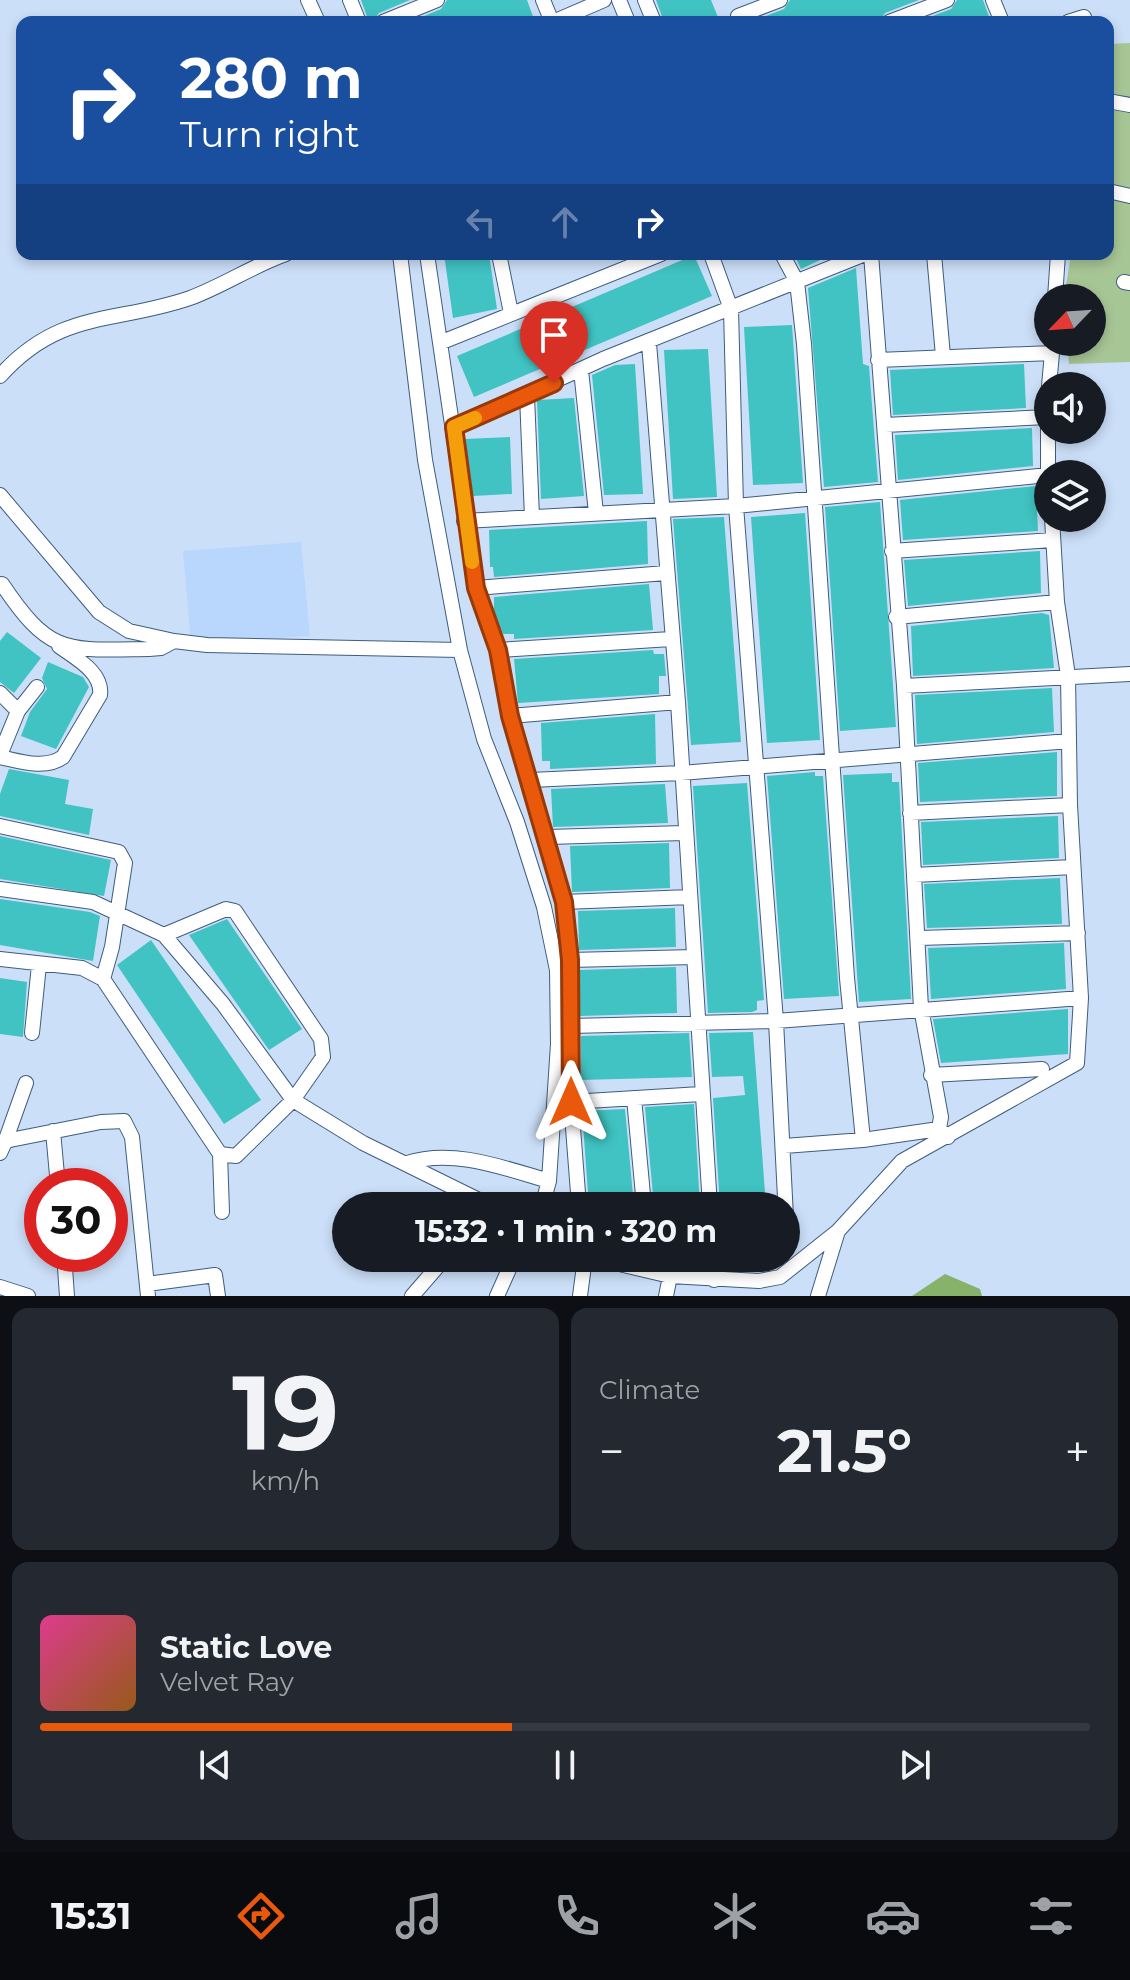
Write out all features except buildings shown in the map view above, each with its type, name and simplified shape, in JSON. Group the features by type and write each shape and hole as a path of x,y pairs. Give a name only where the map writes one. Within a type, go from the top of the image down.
{"street":[{"path":"398,16 437,0"},
{"path":"566,16 604,0"},
{"path":"745,16 780,0"},
{"path":"905,16 947,0"},
{"path":"0,376 38,340 87,319 189,298 273,260"},
{"path":"401,260 425,460 460,650 484,739 517,822 552,933 557,970 558,1044 546,1192"},
{"path":"428,260 476,588 498,650 510,716 548,837 564,902 570,960 571,1102 578,1192"},
{"path":"500,260 511,313"},
{"path":"442,342 634,260"},
{"path":"713,260 731,309 736,506 776,1021 786,1192"},
{"path":"785,260 797,282 850,1013 863,1140"},
{"path":"454,427 581,370 853,260"},
{"path":"869,260 885,425 896,617 904,686 921,1008 944,1133"},
{"path":"935,260 943,356"},
{"path":"1056,284 1058,260"},
{"path":"649,343 678,702 709,1192"},
{"path":"878,360 1034,349"},
{"path":"581,370 596,513"},
{"path":"527,396 532,517"},
{"path":"885,425 1034,418"},
{"path":"464,521 813,500 1034,475"},
{"path":"0,495 99,612 129,631 207,645 460,650"},
{"path":"662,1272 670,1276 714,1280 759,1281 780,1277 838,1231 891,1170 944,1133 1077,1063 1081,998 1070,805 1068,676 1057,602 1053,532"},
{"path":"892,551 1053,540"},
{"path":"476,588 666,573"},
{"path":"1,585 41,634 98,678 100,695 57,762 28,763 0,756 18,711 37,687"},
{"path":"896,617 1057,602"},
{"path":"498,650 671,639"},
{"path":"59,646 149,649 161,648 174,641"},
{"path":"904,686 1130,674"},
{"path":"0,693 18,711"},
{"path":"510,716 678,702"},
{"path":"531,780 681,773 755,764 1069,741"},
{"path":"910,813 1070,805"},
{"path":"0,826 119,852 125,863 112,947 103,979"},
{"path":"548,837 684,833"},
{"path":"914,875 1073,867"},
{"path":"0,889 93,902 164,935 223,1004 293,1100 363,1143 463,1192"},
{"path":"564,902 690,897"},
{"path":"164,935 226,909 235,911 321,1039 323,1057 293,1100 236,1156 220,1154"},
{"path":"919,938 1078,933"},
{"path":"570,960 694,957"},
{"path":"0,959 82,968 103,979 220,1154 222,1212"},
{"path":"32,1033 39,965"},
{"path":"571,1026 776,1021 850,1013 1081,998"},
{"path":"931,1075 1042,1069"},
{"path":"26,1083 5,1125 2,1148 53,1131 124,1121 129,1127 148,1290 215,1275 218,1296"},
{"path":"571,1102 701,1094"},
{"path":"634,1098 643,1192"},
{"path":"53,1131 56,1168"},
{"path":"784,1146 944,1133"},
{"path":"407,1163 436,1156 460,1159 549,1181"},
{"path":"818,1296 838,1231"},
{"path":"65,1272 67,1296"},
{"path":"412,1296 433,1272"},
{"path":"497,1296 508,1272"},
{"path":"580,1296 583,1272"},
{"path":"714,1272 714,1280"},
{"path":"666,1296 670,1276"},
{"path":"0,1287 28,1296"}],"shaded area":[{"path":"301,542 310,636 191,643 183,551"}],"green space":[{"path":"1130,43 1130,362 1069,364 1068,356 1106,356 1106,284 1066,284 1070,260 1114,260 1114,44"},
{"path":"945,1274 980,1289 982,1296 912,1296"}],"slow traffic":[{"path":"472,562 464,521 454,427 475,418"}],"route":[{"path":"554,383 454,427 464,521 476,588 498,650 510,716 548,837 564,902 570,960 571,1102"}]}
